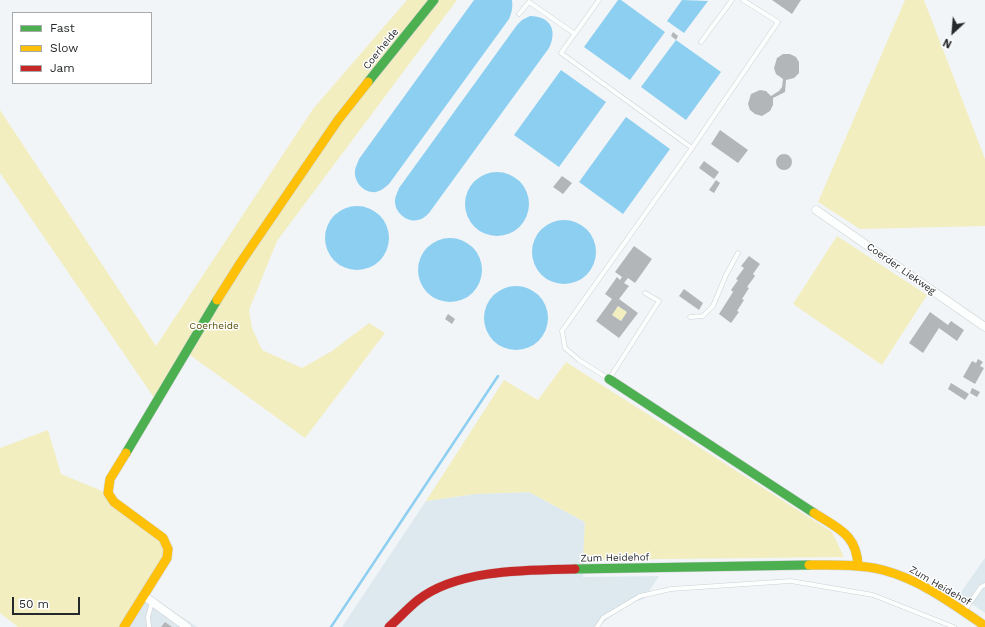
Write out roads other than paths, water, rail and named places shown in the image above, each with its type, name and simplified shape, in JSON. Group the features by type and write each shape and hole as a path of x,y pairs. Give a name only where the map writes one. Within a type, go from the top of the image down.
{"street":[{"name":"Coerheide","path":"124,627 167,558 168,549 163,538 114,502 108,493 110,479 193,339 263,230 338,120 434,0"},
{"name":"Coerder Liekweg","path":"816,210 985,327"},
{"path":"608,379 842,532 854,542 858,551 858,566"},
{"name":"Zum Heidehof","path":"389,627 419,599 450,582 521,570 823,565 858,566 890,572 925,588 985,626"},
{"path":"144,596 187,627"}],"lane":[{"path":"599,0 561,52 692,148"},
{"path":"701,42 732,0"},
{"path":"646,293 659,301 608,379 579,360 565,348 562,331 692,148 778,22 743,0"},
{"path":"519,14 529,2 575,34"},
{"path":"690,317 703,316 713,306 726,275 738,253"},
{"path":"597,627 603,618 640,596 671,589 791,581 873,595 954,627"},
{"path":"964,612 981,587 985,585"},
{"path":"149,627 148,617 152,602"}],"water":[{"path":"474,0 512,0 512,10 509,19 389,184 377,192 365,190 357,182 355,175 355,168 359,159"},
{"path":"618,0 621,0 665,32 630,80 584,47"},
{"path":"682,0 708,1 684,33 667,21"},
{"path":"530,16 543,18 550,25 553,35 549,48 429,213 418,220 410,220 402,216 395,204 395,198 399,188 517,25 522,20"},
{"path":"676,40 721,72 686,120 641,87"},
{"path":"561,70 606,102 559,167 514,135"},
{"path":"626,117 670,149 623,214 579,182"},
{"path":"497,172 515,178 523,186 529,204 523,222 515,230 497,236 479,230 471,222 465,204 471,186 479,178"},
{"path":"357,206 375,212 383,220 389,238 383,256 375,264 357,270 339,264 331,256 325,238 331,220 339,212"},
{"path":"564,220 582,226 590,234 596,252 590,270 582,278 564,284 546,278 538,270 532,252 538,234 546,226"},
{"path":"450,238 468,244 476,252 482,270 476,288 468,296 450,302 432,296 424,288 418,270 424,252 432,244"},
{"path":"516,286 534,292 542,300 548,318 542,336 534,344 516,350 498,344 490,336 484,318 490,300 498,292"}],"waterway":[{"path":"331,627 498,376"}]}
